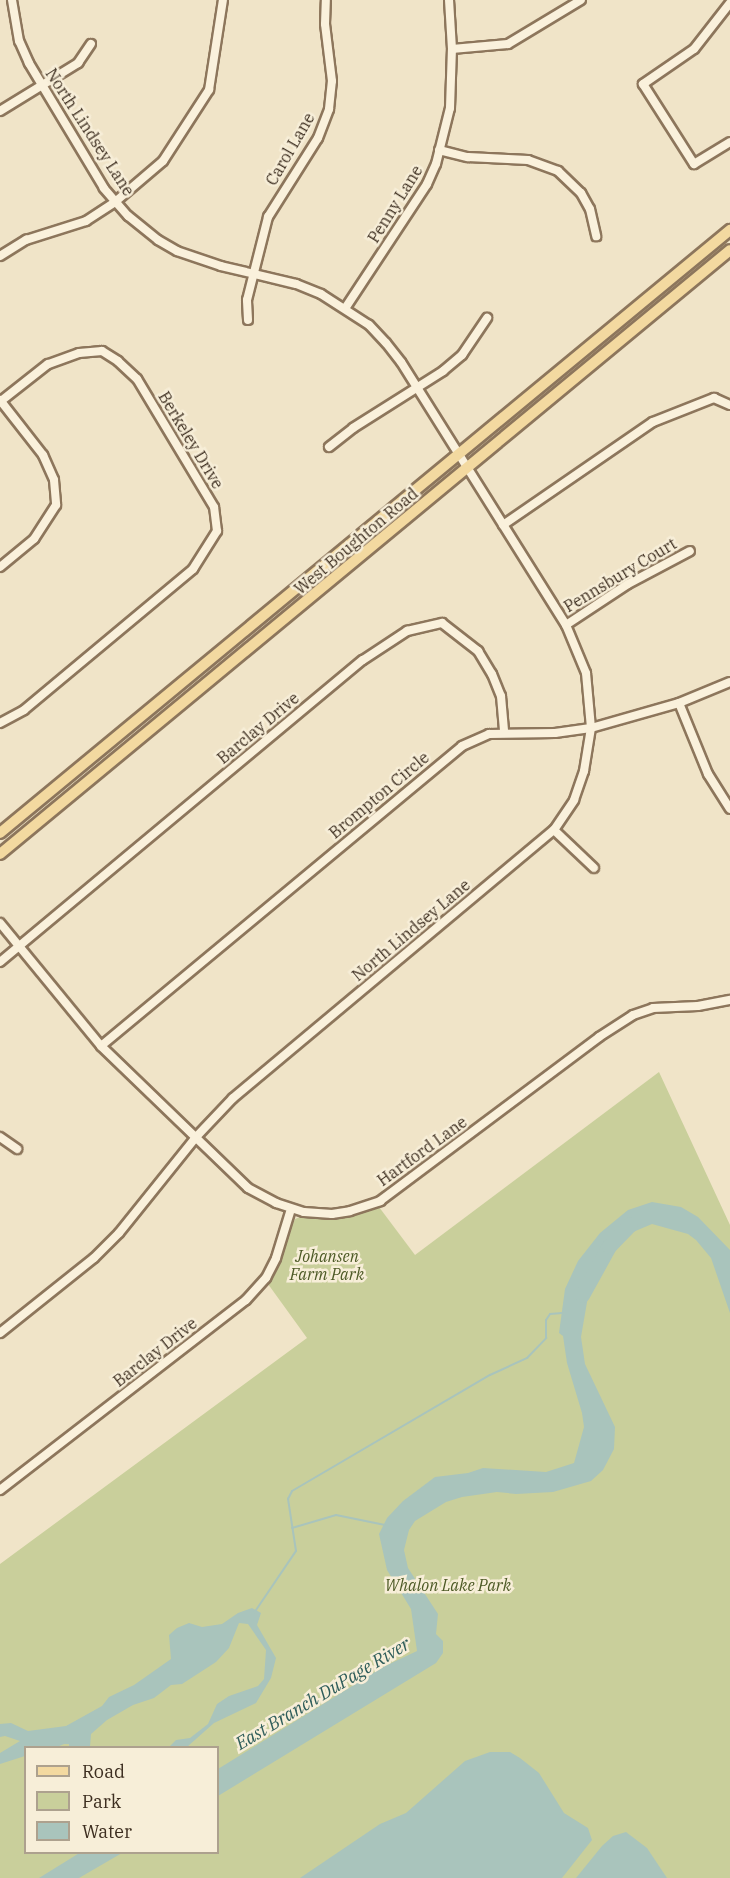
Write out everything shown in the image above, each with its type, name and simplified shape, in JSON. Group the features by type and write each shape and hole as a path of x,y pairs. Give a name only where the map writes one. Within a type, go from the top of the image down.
{"main road":[{"name":"West Boughton Road","path":"0,834 729,233"},
{"name":"West Boughton Road","path":"0,854 730,250"}],"street":[{"name":"North Lindsey Lane","path":"0,1333 94,1258 119,1233 197,1136 246,1087 554,830 574,800 585,771 591,728 586,673 566,625 387,343 346,307 296,284 253,274 177,251 150,234 115,202 42,87 19,41 12,0"},
{"path":"0,256 26,240 75,226 115,202 163,161 206,97 213,77 223,0"},
{"name":"Carol Lane","path":"248,320 248,300 253,274 271,209 318,138 329,109 332,81 325,24 326,0"},
{"name":"Penny Lane","path":"346,307 427,184 440,150 450,108 452,49 449,0"},
{"path":"452,49 507,44 580,0"},
{"path":"730,3 694,49 670,68 643,84 694,164 730,141"},
{"path":"0,111 78,63 91,44"},
{"path":"440,150 468,157 528,160 558,171 581,193 590,209 596,236"},
{"path":"329,447 353,428 417,388 462,355 488,318"},
{"name":"Berkeley Drive","path":"0,400 48,364 79,353 102,351 118,361 137,379 214,507 217,531 193,569 24,710 0,723"},
{"path":"503,525 653,422 714,398 730,405"},
{"path":"0,400 43,455 54,480 56,505 34,538 0,567"},
{"name":"Pennsbury Court","path":"566,625 628,584 690,551"},
{"name":"Barclay Drive","path":"0,962 363,660 407,631 442,623 478,651 492,674 501,696 504,733"},
{"name":"Brompton Circle","path":"101,1046 448,756 476,738 504,733 555,733 591,728 680,703 730,681"},
{"path":"680,703 708,774 730,809"},
{"path":"554,830 594,868"},
{"name":"Hartford Lane","path":"0,923 101,1046 197,1136 248,1188 291,1209 332,1214 350,1211 380,1201 620,1022 653,1008 698,1006 730,1000"},
{"path":"0,1137 17,1149"},
{"name":"Barclay Drive","path":"0,1490 246,1300 266,1278 276,1258 291,1209"}],"green space":[{"name":"Whalon Lake Park","path":"659,1072 730,1225 730,1878 0,1878 0,1564 307,1338 268,1284 295,1219 300,1217 345,1218 379,1207 415,1255"}],"water":[{"path":"652,1202 681,1207 698,1217 730,1250 730,1313 711,1258 688,1234 652,1224 626,1235 619,1234 591,1279 581,1337 585,1364 615,1427 614,1449 603,1470 591,1481 553,1492 516,1494 497,1492 462,1497 446,1502 415,1521 409,1530 404,1550 408,1568 438,1614 436,1634 443,1641 443,1653 436,1663 219,1795 219,1768 383,1667 417,1651 411,1609 387,1570 379,1534 387,1518 403,1501 435,1477 468,1473 483,1468 546,1472 574,1463 584,1427 567,1363 563,1336 559,1333 565,1289 578,1261 600,1233 628,1210"},
{"path":"252,1608 261,1613 257,1625 276,1658 271,1678 256,1703 214,1723 188,1746 170,1746 176,1740 190,1738 208,1724 217,1704 229,1696 258,1686 264,1679 266,1650 248,1624 239,1623 229,1648 216,1662 182,1684 171,1685 154,1698 133,1705 107,1720 91,1734 90,1746 64,1744 24,1746 24,1756 0,1764 0,1753 20,1741 5,1736 0,1737 0,1724 11,1723 28,1731 66,1726 102,1706 109,1697 134,1685 171,1659 169,1635 177,1628 189,1623 202,1627 222,1624 238,1613"},
{"path":"490,1752 510,1752 520,1758 539,1773 564,1813 588,1828 592,1840 562,1878 300,1878 380,1824 406,1813 465,1761"},
{"path":"626,1832 647,1848 667,1878 576,1878 602,1846 613,1836"},
{"path":"78,1854 120,1854 79,1878 39,1878"}],"waterway":[{"name":"East Branch DuPage River","path":"582,1295 609,1246 630,1224"},
{"path":"254,1613 296,1551 288,1499 292,1491 490,1375 527,1358 546,1338 546,1320 550,1314 562,1313"},
{"path":"292,1528 336,1515 385,1525"}],"park label":[{"name":"Johansen Farm Park","path":"327,1265"}]}
